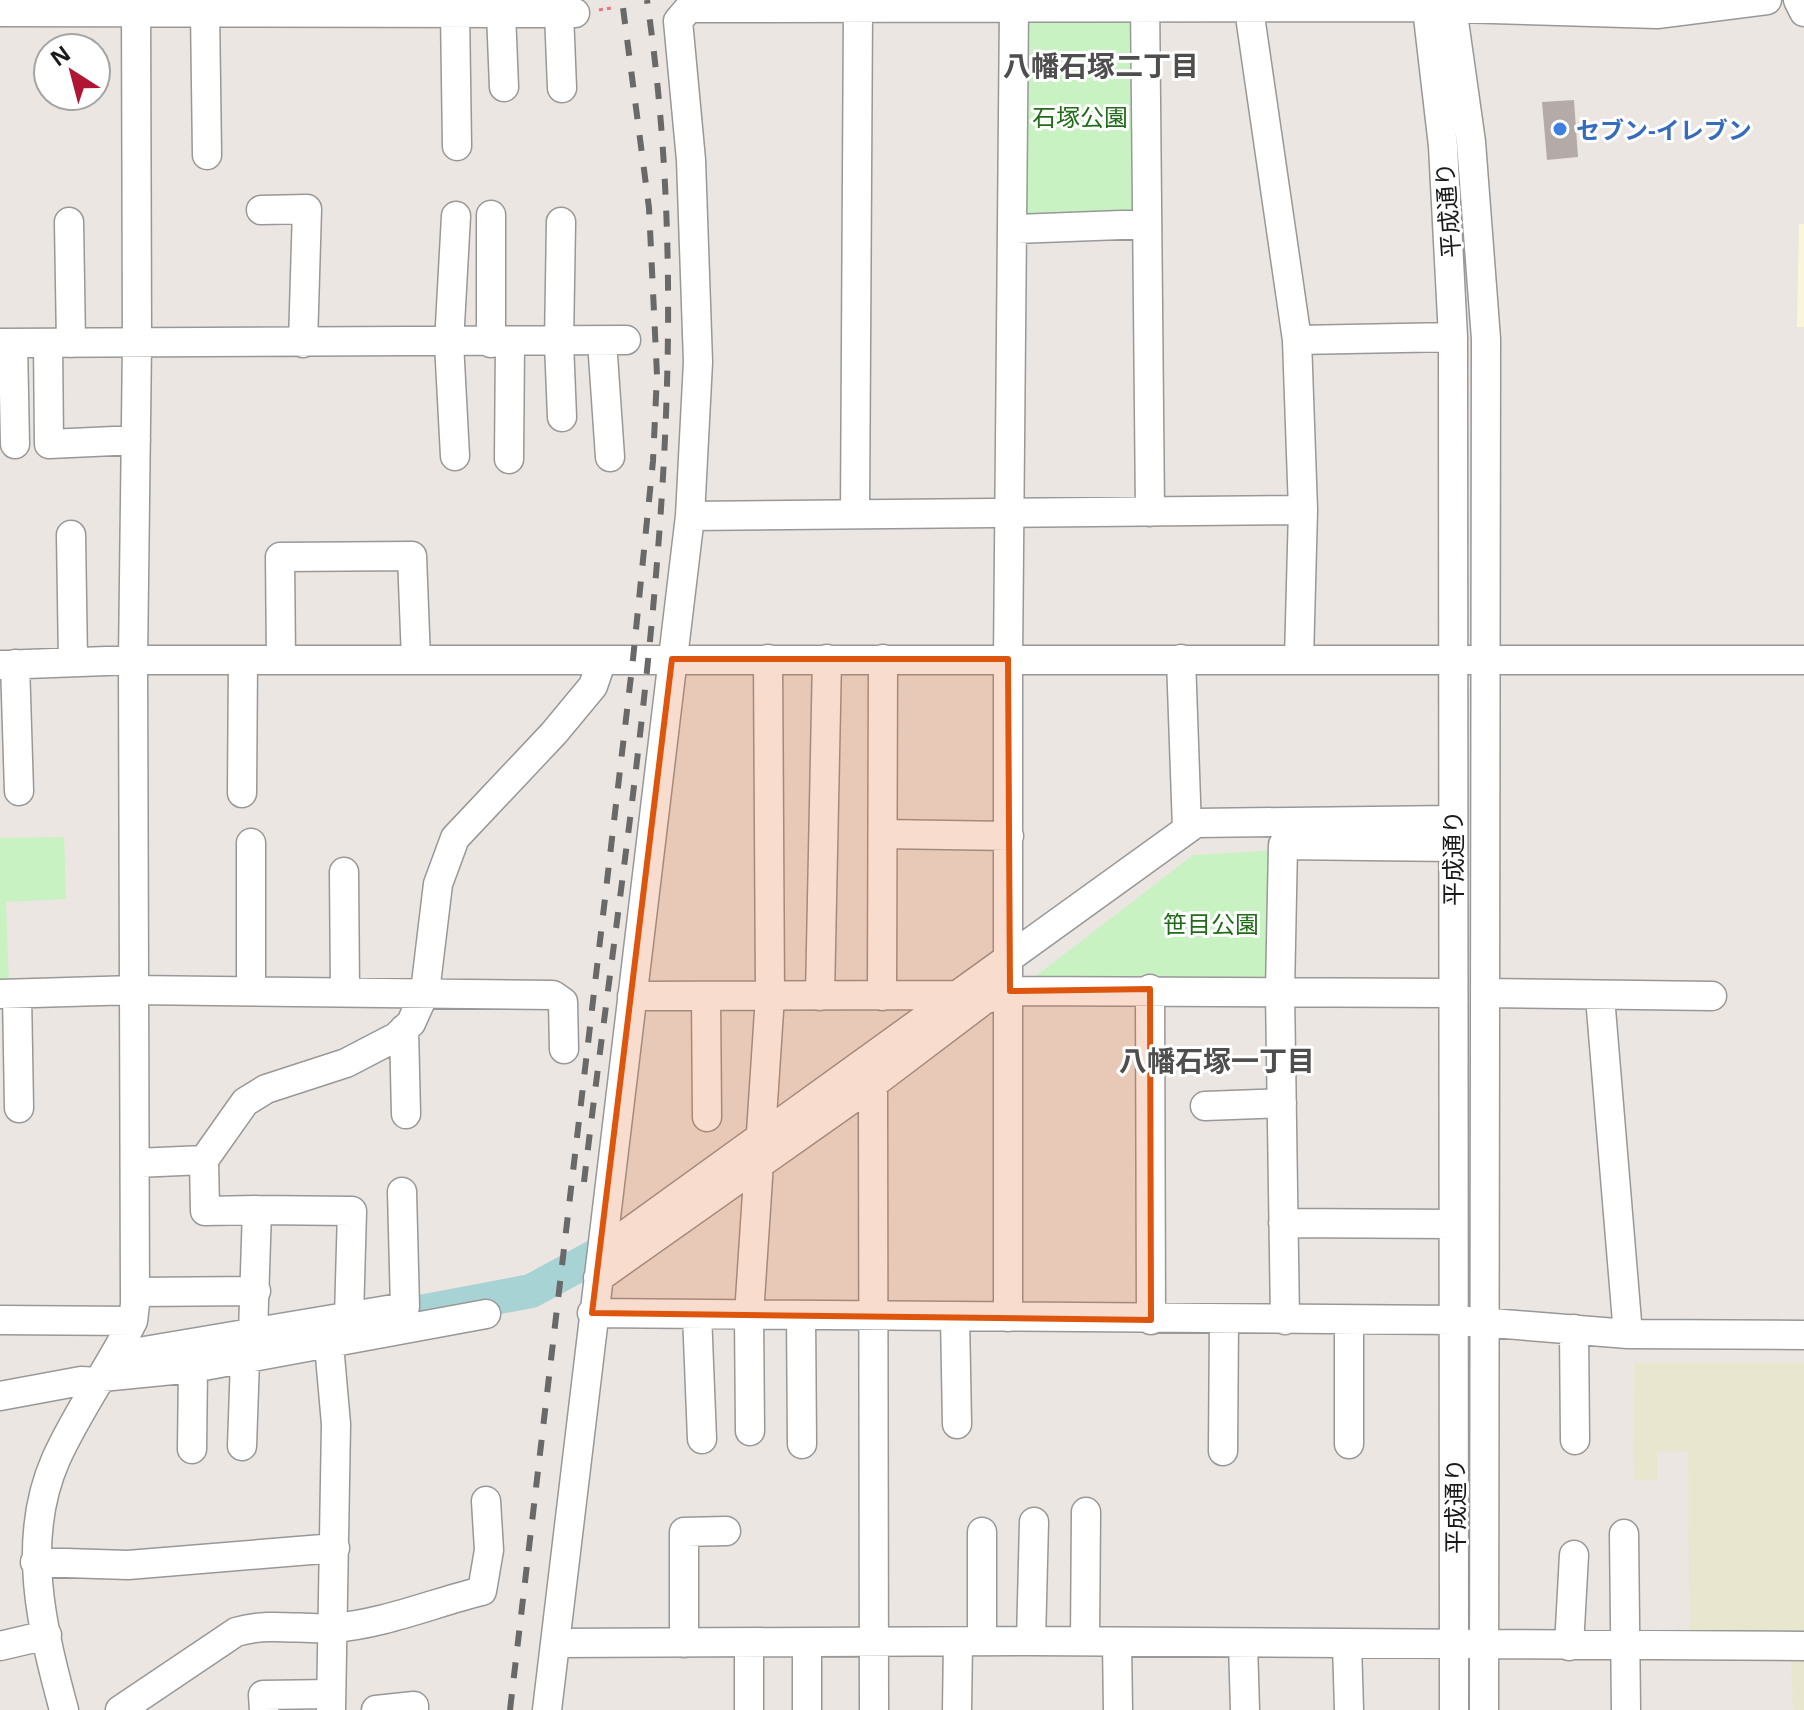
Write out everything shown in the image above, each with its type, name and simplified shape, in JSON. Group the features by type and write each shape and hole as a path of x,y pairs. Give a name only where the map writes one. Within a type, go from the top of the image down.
{"street":[{"path":"547,1710 592,1313 604,1250 690,516 698,362 691,160 678,21 689,8 1438,4 1657,14 1767,0"},
{"path":"1798,0 1804,12"},
{"path":"1145,4 1150,512"},
{"path":"1252,4 1251,23 1297,340 1303,510 1299,659"},
{"name":"平成通り","path":"1438,4 1471,142 1486,339 1488,659 1484,1710"},
{"name":"平成通り","path":"1438,4 1453,337 1454,1710"},
{"path":"64,1710 38,1599 35,1562 44,1496 56,1460 133,1321 136,1292 133,660 137,343 136,5"},
{"path":"10,8 136,5 205,11 278,6 501,13 555,10 562,88"},
{"path":"855,514 858,8"},
{"path":"1008,1317 1008,659 1014,8"},
{"path":"205,11 207,155"},
{"path":"455,12 457,146"},
{"path":"501,13 504,87"},
{"path":"261,210 307,209 303,343"},
{"path":"491,215 509,459"},
{"path":"455,456 449,343 456,216"},
{"path":"69,222 49,444 136,440"},
{"path":"561,222 559,343 562,417"},
{"path":"1013,229 1147,224"},
{"path":"1297,340 1453,337"},
{"path":"15,444 6,343 614,341 610,457"},
{"path":"690,516 1303,510"},
{"path":"71,535 73,662"},
{"path":"281,660 280,557 412,556 416,660"},
{"path":"750,1431 749,1315 770,996 768,659"},
{"path":"820,996 827,659"},
{"path":"882,996 883,659"},
{"path":"1181,659 1187,829"},
{"path":"19,791 7,665 133,660 1804,660"},
{"path":"242,793 243,660"},
{"path":"349,1317 352,1211 205,1211 204,1160 245,1102 266,1089 346,1063 396,1037 411,1023 425,992 438,884 455,838 554,733 593,686 602,660"},
{"path":"604,1250 1196,823 1452,833"},
{"path":"1285,1320 1280,992 1283,845 1452,833"},
{"path":"883,834 1009,836"},
{"path":"251,843 251,991"},
{"path":"344,872 345,991"},
{"path":"1150,989 1151,1320"},
{"path":"598,1278 873,1084 984,1000 1010,991 1150,989 1452,993"},
{"path":"19,1108 9,994 135,990 553,995 563,1002 564,1049"},
{"path":"1487,993 1600,997 1712,996"},
{"path":"632,996 954,995"},
{"path":"706,996 707,1117"},
{"path":"1600,997 1628,1334"},
{"path":"404,1029 406,1114"},
{"path":"873,1084 874,1710"},
{"path":"1205,1106 1282,1103"},
{"path":"136,1163 204,1160"},
{"path":"107,1368 193,1368 249,1346 349,1317 405,1307 402,1192"},
{"path":"242,1446 256,1291 257,1210"},
{"path":"1283,1223 1452,1224"},
{"path":"136,1292 256,1291"},
{"path":"592,1313 1151,1320 1455,1320 1628,1334 1804,1335"},
{"path":"0,1396 81,1381 107,1368 249,1346 329,1345 486,1314"},
{"path":"697,1314 702,1439"},
{"path":"801,1315 802,1444"},
{"path":"955,1317 957,1424"},
{"path":"0,1320 133,1321"},
{"path":"1223,1451 1224,1320"},
{"path":"1349,1321 1349,1444"},
{"path":"1574,1329 1575,1440"},
{"path":"264,1710 263,1695 331,1702 336,1424 329,1345"},
{"path":"192,1449 193,1368"},
{"path":"120,1710 236,1632 256,1626 331,1628 375,1622 482,1591 489,1550 486,1501"},
{"path":"1085,1641 1086,1512"},
{"path":"1031,1641 1034,1522"},
{"path":"684,1643 684,1532 726,1531"},
{"path":"957,1710 970,1642 982,1532"},
{"path":"1624,1534 1626,1710"},
{"path":"35,1562 128,1565 335,1548"},
{"path":"1569,1646 1574,1555"},
{"path":"0,1646 47,1635"},
{"path":"556,1643 1085,1641 1804,1646"},
{"path":"1117,1642 1118,1710"},
{"path":"749,1643 749,1710"},
{"path":"807,1643 807,1710"},
{"path":"1243,1643 1245,1710"},
{"path":"1347,1644 1349,1710"},
{"path":"376,1710 414,1706 414,1710"}],"highlighted area":[{"path":"672,659 1008,659 1010,991 1150,989 1151,1320 592,1313"}],"shaded area":[{"path":"1799,224 1804,224 1804,327 1797,327"},
{"path":"1634,1363 1804,1363 1804,1710 1793,1710 1790,1638 1689,1638 1688,1451 1657,1452 1657,1480 1633,1480"}],"green space":[{"name":"石塚公園","path":"1019,12 1141,12 1143,220 1018,224"},
{"path":"64,837 66,899 6,902 9,986 0,987 0,838"},
{"name":"笹目公園","path":"1279,850 1275,987 1023,986 1193,855"}],"building":[{"name":"セブン-イレブン","path":"1574,100 1578,157 1547,160 1542,102"}],"waterway":[{"path":"399,1316 531,1291 627,1239"}],"railway":[{"path":"510,1710 633,659 653,461 657,375 649,208 622,0"},
{"path":"584,1182 639,740 665,445 668,297 663,149 647,0"}],"place":[{"name":"セブン-イレブン","path":"1560,129"}],"district":[{"name":"八幡石塚二丁目","path":"1101,65"},
{"name":"八幡石塚一丁目","path":"1217,1060"}]}
